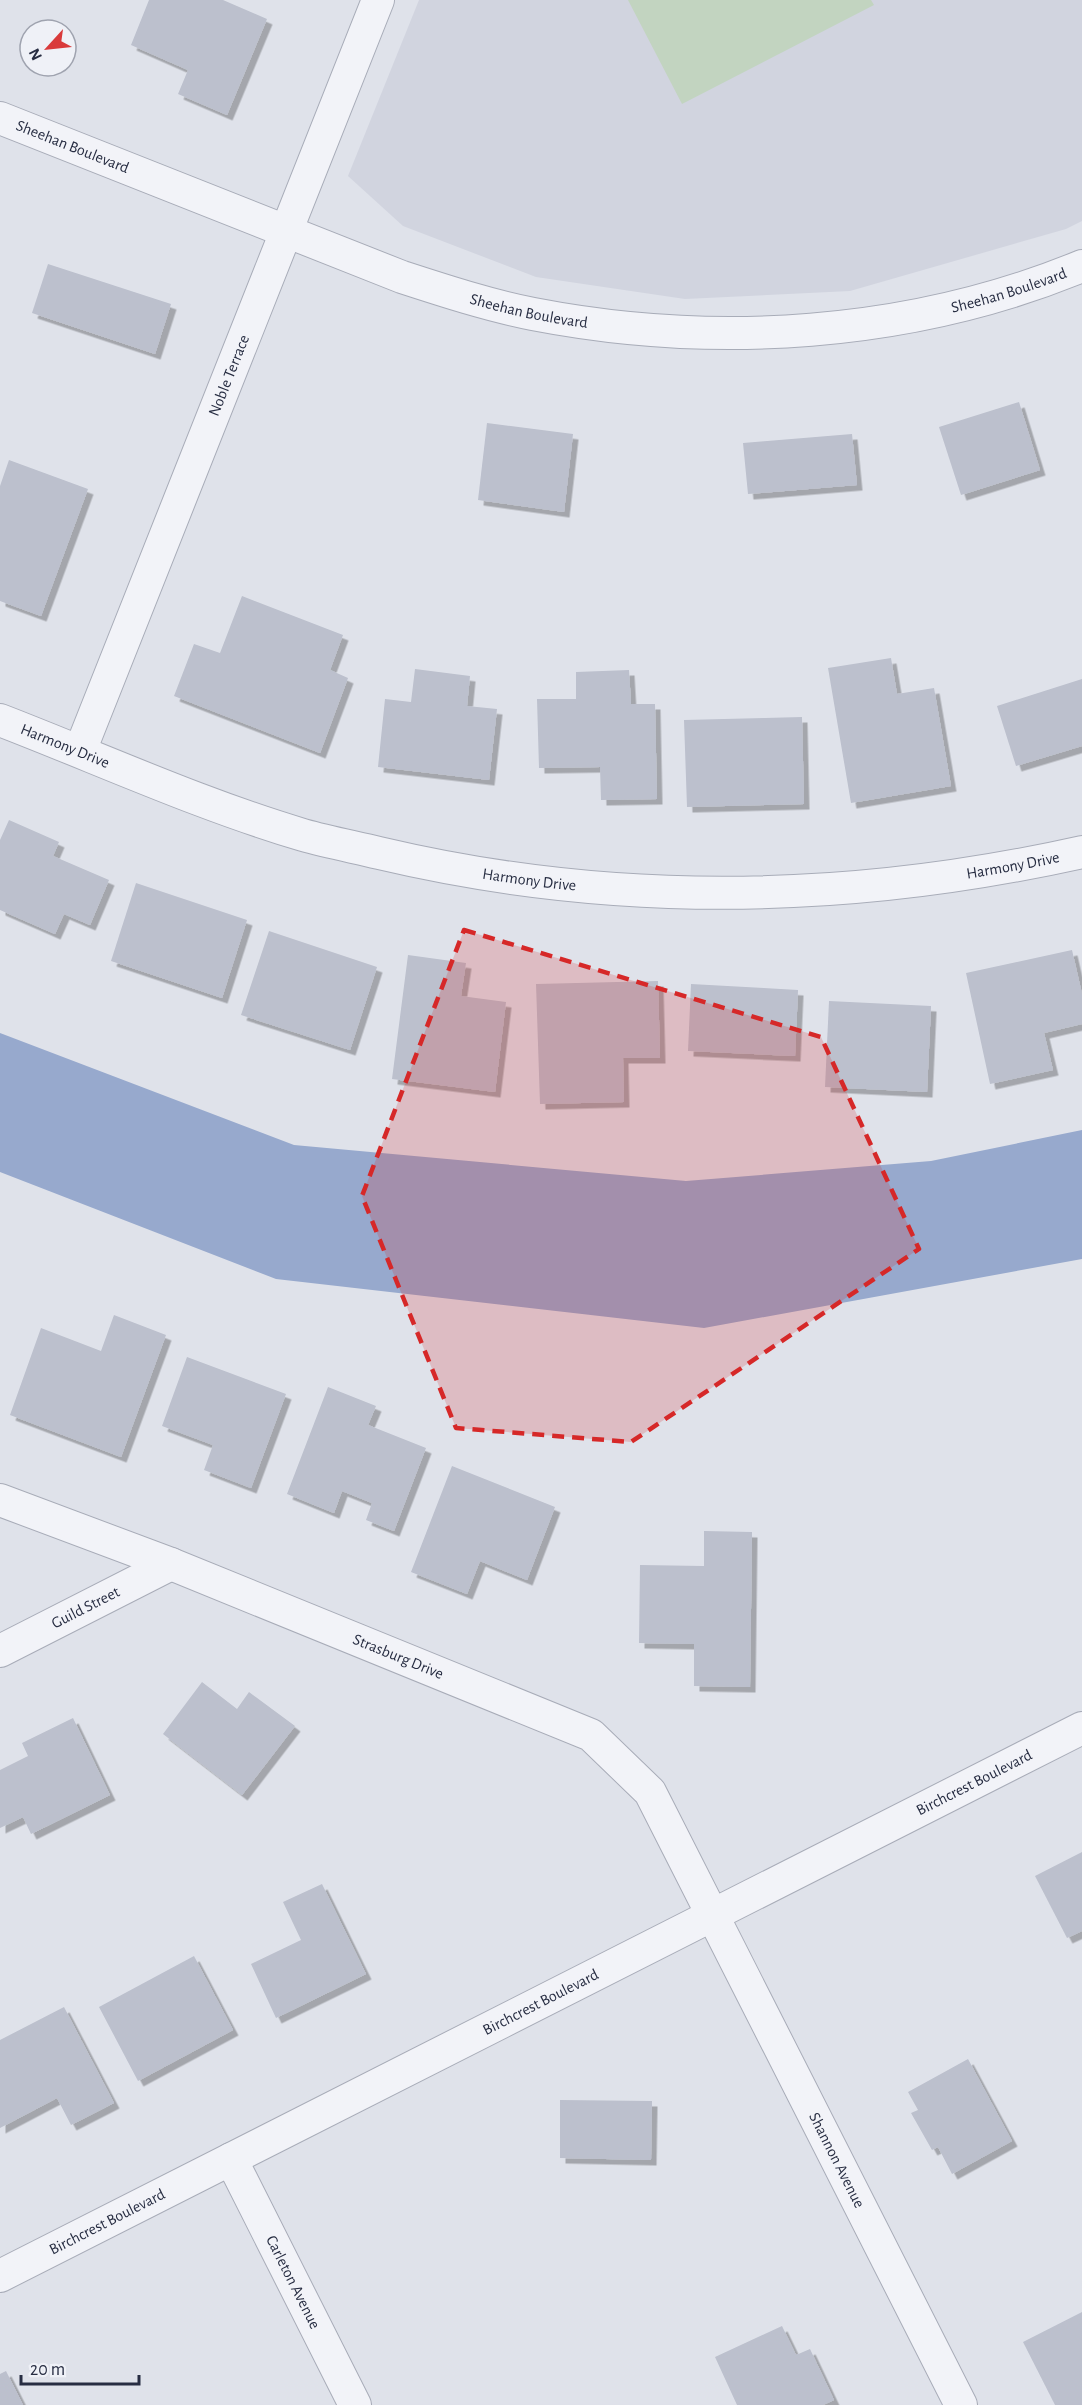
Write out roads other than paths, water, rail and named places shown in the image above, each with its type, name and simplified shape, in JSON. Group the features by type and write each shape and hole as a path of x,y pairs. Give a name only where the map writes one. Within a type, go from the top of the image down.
{"street":[{"name":"Noble Terrace","path":"80,751 378,0"},
{"name":"Sheehan Boulevard","path":"0,118 402,277 532,314 616,327 701,333 786,332 870,323 954,307 1052,278 1082,266"},
{"name":"Harmony Drive","path":"0,720 203,802 305,835 435,866 540,883 648,892 781,893 915,882 1020,866 1082,852"},
{"name":"Strasburg Drive","path":"0,1500 171,1564 591,1735 650,1792 714,1914"},
{"name":"Guild Street","path":"0,1651 171,1564"},
{"name":"Birchcrest Boulevard","path":"0,2276 1082,1728"},
{"name":"Shannon Avenue","path":"714,1914 961,2405"},
{"name":"Carleton Avenue","path":"231,2159 355,2405"}],"water":[{"path":"0,1033 294,1145 686,1181 931,1161 1082,1130 1082,1259 704,1328 276,1279 0,1172"}]}
